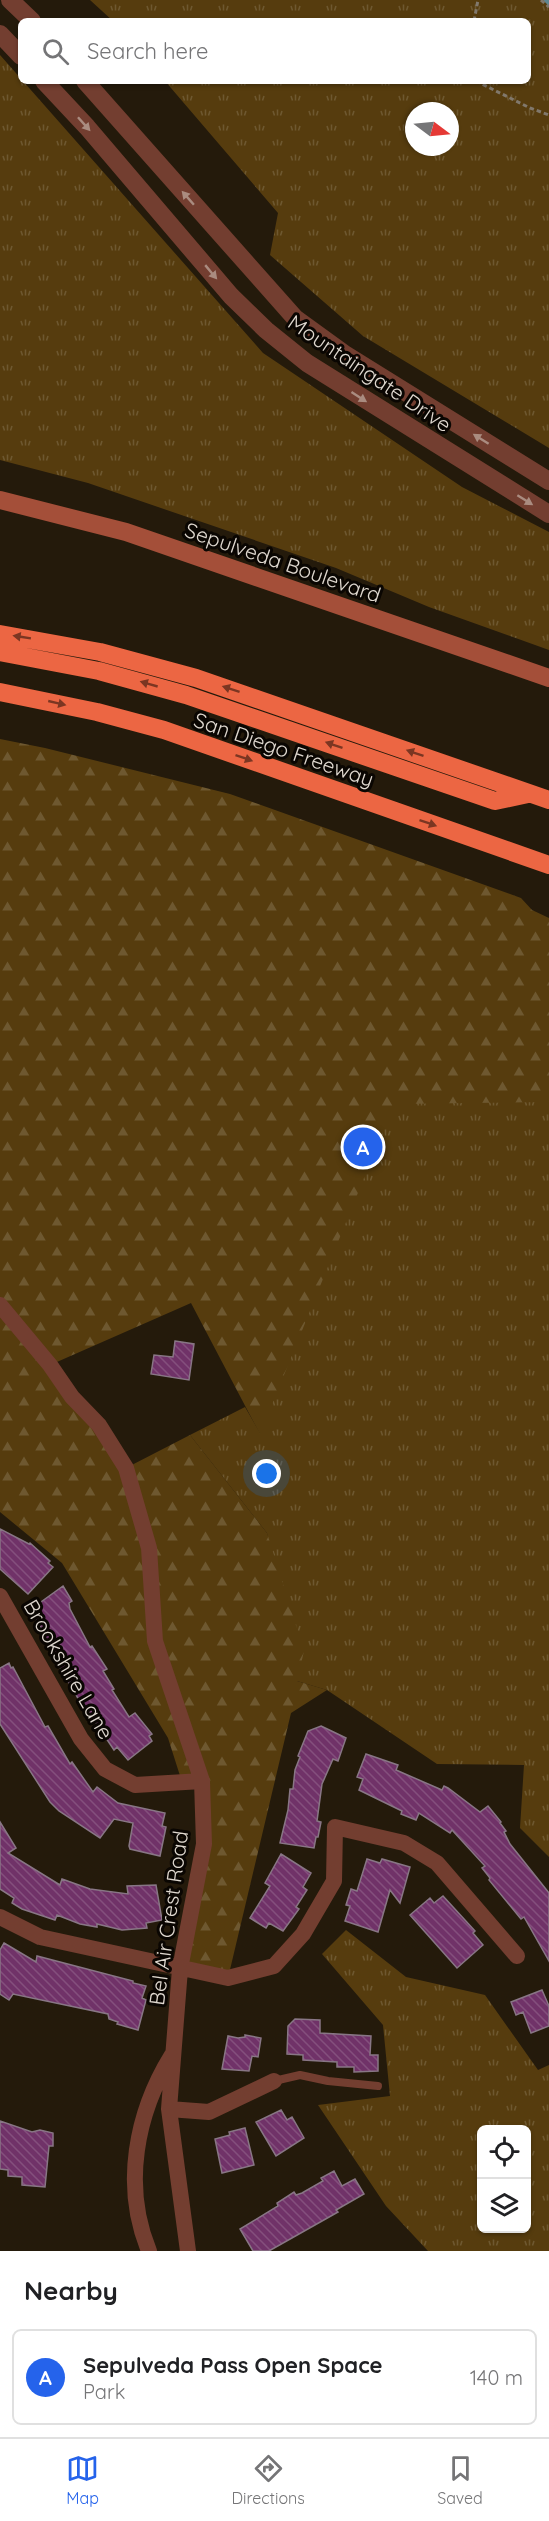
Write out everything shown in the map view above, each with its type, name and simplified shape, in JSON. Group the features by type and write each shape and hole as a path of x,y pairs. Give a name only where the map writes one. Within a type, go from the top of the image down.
{"highway":[{"name":"San Diego Freeway","path":"0,634 100,652 196,678 549,800"},
{"path":"0,652 99,670 186,695 495,801 530,794"},
{"name":"San Diego Freeway","path":"0,692 97,712 164,730 549,865"}],"main road":[{"name":"Sepulveda Boulevard","path":"0,500 126,532 549,678"}],"street":[{"path":"10,0 29,18"},
{"path":"0,34 18,53"},
{"name":"Mountaingate Drive","path":"47,84 87,126 231,296 266,330 307,363 549,514"},
{"name":"Mountaingate Drive","path":"88,84 295,318 346,355 549,481"},
{"name":"Bel Air Crest Road","path":"0,1305 50,1365 72,1397 99,1425 126,1468 149,1548 155,1641 202,1781 204,1844 180,1969 169,2109 188,2251"},
{"name":"Brookshire Lane","path":"0,1596 81,1738 105,1769 135,1785 202,1781"},
{"path":"0,1917 40,1937 228,1978 274,1966 303,1934 334,1881 334,1827 404,1843 437,1863 517,1956"},
{"name":"Bel Air Crest Road","path":"149,2251 139,2220 136,2195 137,2145 150,2096 174,2052"},
{"path":"169,2109 209,2112 274,2081"}],"lane":[{"path":"274,2081 300,2075 328,2081 378,2086"}],"path":[{"path":"475,18 478,0"},
{"path":"541,0 549,7"},
{"path":"482,84 549,115"}],"green space":[{"path":"90,0 549,0 549,448 363,336 270,255 278,213 168,84 531,84 531,18 110,18"},
{"path":"0,55 18,75 18,84 26,84 263,353 462,487 549,532 549,650 429,607 336,568 88,483 0,460"},
{"path":"0,739 230,794 521,898 532,910 549,918 549,1102 394,1104 260,1434 191,1303 50,1365 126,1468 190,1435 267,1533 304,1651 297,1681 327,1690 291,1713 228,1978 180,1969 204,1844 202,1781 182,1782 168,1738 62,1563 0,1512"},
{"path":"315,895 549,1059 549,1857 520,1828 524,1765 437,1764 327,1690 297,1681 267,1533 190,1435 245,1407 260,1433"},
{"path":"346,1930 406,1977 485,1995 538,2070 549,2065 549,2251 428,2251 386,2206 318,2105 390,2096 383,2025 322,1954"}],"building":[{"path":"175,1341 194,1344 189,1380 151,1374 154,1355 173,1357"},
{"path":"0,1529 30,1543 50,1561 48,1563 53,1567 28,1594 0,1569"},
{"path":"63,1586 72,1601 69,1603 70,1609 90,1647 92,1646 107,1669 103,1671 114,1689 112,1690 129,1717 135,1713 152,1734 149,1736 152,1741 128,1760 117,1747 114,1750 88,1711 86,1712 52,1654 40,1632 43,1631 30,1610"},
{"path":"9,1663 45,1727 48,1726 70,1764 72,1762 93,1792 97,1787 118,1803 165,1813 162,1826 166,1827 160,1856 130,1849 133,1823 114,1819 100,1838 59,1811 50,1802 0,1724 0,1668"},
{"path":"321,1726 346,1738 338,1761 333,1759 322,1784 317,1821 321,1822 318,1837 316,1837 314,1848 280,1843 288,1810 290,1789 293,1789 295,1770 300,1757 298,1756 308,1731"},
{"path":"366,1754 398,1765 396,1770 442,1790 444,1786 448,1788 480,1812 488,1806 501,1822 510,1844 549,1893 549,1961 524,1917 521,1919 489,1880 490,1878 482,1868 485,1866 452,1830 450,1833 419,1813 416,1820 401,1814 402,1811 359,1790 363,1779 357,1777"},
{"path":"0,1822 16,1848 8,1853 60,1885 62,1879 90,1889 128,1894 127,1886 156,1885 162,1920 146,1923 147,1928 122,1930 97,1924 97,1927 80,1924 57,1915 55,1920 22,1909 12,1903 14,1898 0,1889"},
{"path":"281,1854 311,1873 303,1887 307,1890 296,1907 299,1909 283,1931 269,1923 266,1928 250,1918 270,1886 265,1883"},
{"path":"367,1859 380,1863 382,1859 410,1867 400,1903 390,1890 378,1932 345,1921 350,1906 346,1905 351,1889 357,1891"},
{"path":"443,1896 475,1931 473,1933 483,1945 457,1968 410,1915 430,1898 434,1903"},
{"path":"4,1943 36,1962 37,1956 146,1986 142,1998 146,2000 138,2030 117,2024 118,2022 109,2019 108,2014 13,1994 9,2000 0,1994 0,1950"},
{"path":"542,1990 549,2006 549,2026 531,2033 523,2012 516,2015 511,2002"},
{"path":"295,2019 320,2020 320,2033 371,2036 370,2055 378,2055 378,2071 354,2072 354,2067 337,2067 337,2062 303,2060 303,2055 287,2054 288,2026"},
{"path":"245,2035 261,2038 258,2057 252,2056 249,2071 222,2069 228,2036 238,2038 245,2037"},
{"path":"281,2110 287,2120 292,2117 304,2138 276,2156 256,2122"},
{"path":"0,2121 32,2132 40,2130 53,2133 53,2146 49,2146 45,2187 22,2185 22,2177 8,2176 8,2170 0,2169"},
{"path":"245,2128 254,2165 222,2173 215,2139"},
{"path":"334,2171 342,2186 355,2179 364,2194 336,2210 338,2212 269,2251 253,2251 240,2229 278,2206 277,2203 294,2192 296,2195 302,2193 323,2181 321,2178"}],"waterway":[{"path":"546,0 549,3"}],"place":[{"name":"Sepulveda Pass Open Space","path":"363,1147"}]}
